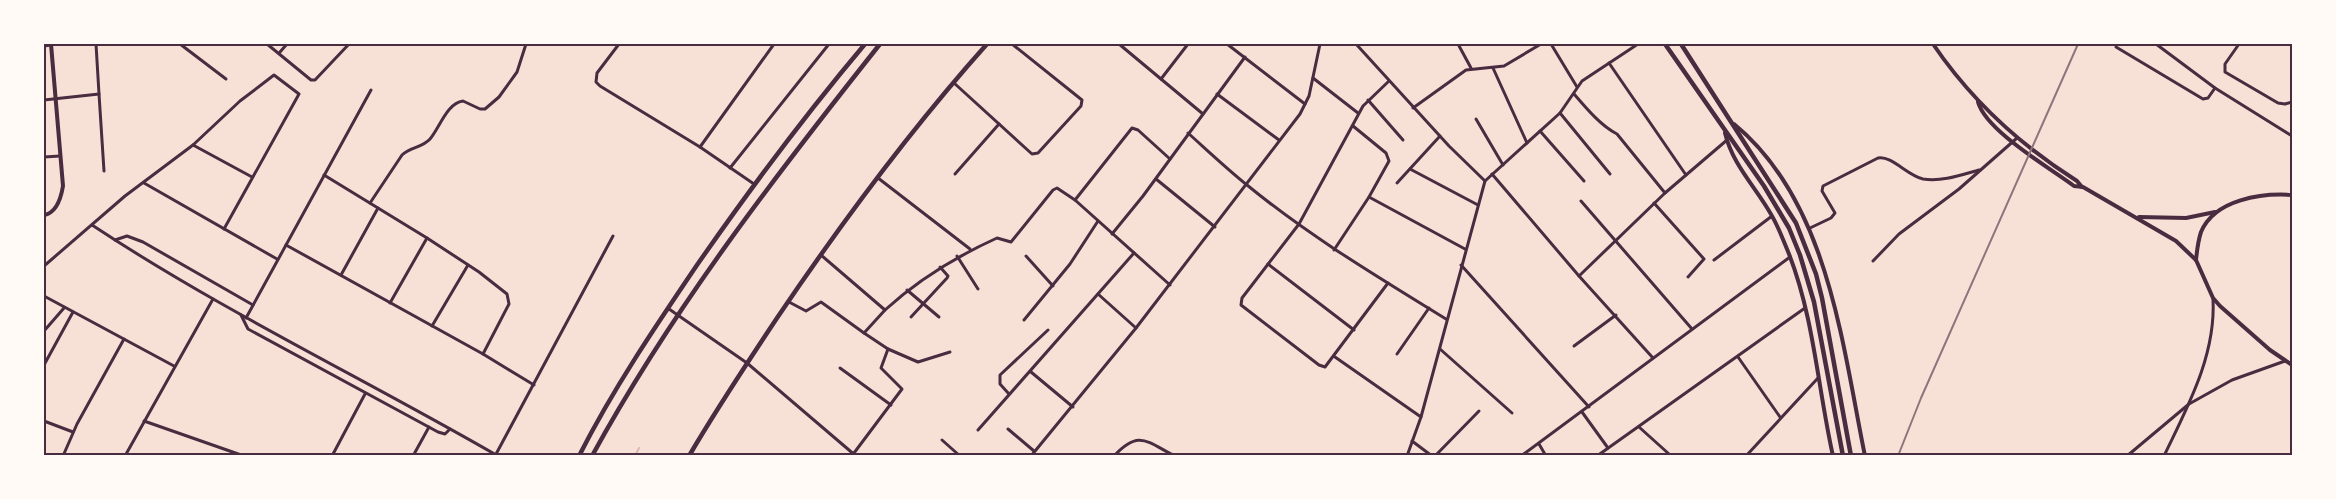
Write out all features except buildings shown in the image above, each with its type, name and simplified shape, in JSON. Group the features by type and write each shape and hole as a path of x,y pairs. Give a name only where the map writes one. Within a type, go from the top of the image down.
{"main road":[{"path":"579,456 653,328 754,184 822,95 865,44"},
{"path":"592,456 613,418 718,255 787,162 880,44"},
{"path":"689,456 715,410 819,254 953,82 987,44"},
{"path":"1665,44 1777,206 1800,255 1818,320 1843,456"},
{"path":"1681,44 1796,223 1816,274 1851,456"}],"street":[{"path":"44,46 51,44 62,193 53,212 44,215"},
{"path":"96,44 104,171"},
{"path":"180,44 226,79"},
{"path":"267,44 280,52 311,80 315,80 349,44"},
{"path":"280,52 287,44"},
{"path":"370,203 402,155 409,149 428,141 454,105 464,101 485,109 499,97 518,72 526,44"},
{"path":"619,44 597,73 596,82 754,184"},
{"path":"700,147 774,44"},
{"path":"730,168 829,44"},
{"path":"953,82 1035,155 1083,103 1081,98 1012,44"},
{"path":"1119,44 1203,114"},
{"path":"1161,79 1188,44"},
{"path":"1227,44 1305,104"},
{"path":"1030,456 1073,407 1170,285 1305,104 1320,44"},
{"path":"1356,44 1413,108 1485,181"},
{"path":"1458,44 1471,68"},
{"path":"1413,108 1460,73 1471,68 1504,66 1541,44"},
{"path":"1551,44 1577,87"},
{"path":"1407,456 1421,417 1485,181 1560,113 1577,87 1587,77 1638,44"},
{"path":"1933,44 1978,102 1983,112 2012,142 2074,186 2083,187"},
{"path":"2156,44 2215,88 2292,136"},
{"path":"2239,44 2225,64 2225,72 2278,103 2292,102"},
{"path":"2116,47 2203,99 2208,98 2215,88"},
{"path":"1113,234 1245,57"},
{"path":"1609,63 1686,175"},
{"path":"1493,68 1527,143"},
{"path":"44,266 193,145 240,101 274,75 299,94 225,229"},
{"path":"1313,78 1358,113"},
{"path":"1388,283 1328,366 1322,367 1242,308 1242,298 1299,224 1358,113 1368,100 1389,81"},
{"path":"246,318 371,90"},
{"path":"44,100 99,94"},
{"path":"1217,94 1279,140"},
{"path":"1574,94 1607,130 1617,134 1665,193"},
{"path":"1368,100 1403,140"},
{"path":"1978,102 2017,138 2083,187 2167,234 2196,260 2213,298 2241,325 2292,365"},
{"path":"1560,113 1610,174"},
{"path":"1476,119 1503,165"},
{"path":"1731,121 1759,148 1792,196 1810,228 1838,321 1865,456"},
{"path":"955,174 999,124"},
{"path":"1334,250 1370,197 1388,165 1389,157 1353,126"},
{"path":"1075,200 1132,128 1138,130 1170,159"},
{"path":"1540,131 1584,182"},
{"path":"1188,133 1246,185 1334,250 1446,319"},
{"path":"1397,183 1440,136"},
{"path":"1873,261 1899,234 1959,189 2017,138"},
{"path":"1579,276 1654,203 1729,139 1736,162 1772,216 1790,257 1804,308 1812,326 1833,456"},
{"path":"193,145 252,177"},
{"path":"44,157 60,156"},
{"path":"1810,228 1831,218 1835,213 1822,191 1823,186 1878,158 1886,158 1906,172 1924,179 1950,178 1979,170"},
{"path":"1410,169 1478,205"},
{"path":"1492,174 1653,358"},
{"path":"324,175 427,238 505,291 510,298 509,304 483,354"},
{"path":"877,177 971,250"},
{"path":"1156,179 1215,227"},
{"path":"144,183 277,259"},
{"path":"864,333 907,290 957,256 997,238 1011,242 1054,189 1060,189 1075,200 1170,285"},
{"path":"2196,260 2202,231 2207,222 2218,212 2237,202 2292,195"},
{"path":"1370,197 1466,249"},
{"path":"1581,201 1692,329"},
{"path":"1654,203 1704,259 1688,277"},
{"path":"341,275 378,208"},
{"path":"2135,217 2186,218 2218,212"},
{"path":"1714,260 1772,216"},
{"path":"1024,320 1070,264 1098,221"},
{"path":"92,225 246,318 496,455 613,236"},
{"path":"115,240 127,236 143,242 254,305"},
{"path":"390,303 427,238"},
{"path":"286,245 483,354 534,385"},
{"path":"978,429 1031,372 1134,253"},
{"path":"819,254 885,310"},
{"path":"957,256 978,289"},
{"path":"1026,256 1053,286"},
{"path":"1521,456 1790,257"},
{"path":"1268,264 1354,330"},
{"path":"432,326 468,265"},
{"path":"1461,265 1589,406"},
{"path":"911,317 947,278 948,276 940,267"},
{"path":"907,290 939,317"},
{"path":"1098,294 1136,328"},
{"path":"44,296 174,367"},
{"path":"2164,456 2189,404 2212,337 2213,298"},
{"path":"125,456 213,299"},
{"path":"788,302 806,311 821,302 888,349 918,362 950,352"},
{"path":"44,331 64,308"},
{"path":"668,308 747,363 855,454 902,389 902,386 882,368 888,349"},
{"path":"1397,354 1428,308"},
{"path":"1600,455 1804,308"},
{"path":"44,365 73,312"},
{"path":"241,315 242,322 248,329 365,394 445,434 450,429"},
{"path":"1574,346 1616,315"},
{"path":"1832,322 1838,321"},
{"path":"1010,394 1000,384 1000,375 1048,330"},
{"path":"63,456 73,432 124,339"},
{"path":"1440,349 1512,413"},
{"path":"1335,357 1421,417"},
{"path":"1738,357 1780,417"},
{"path":"2127,456 2189,404 2232,380 2285,361"},
{"path":"840,369 891,405"},
{"path":"1031,372 1073,407"},
{"path":"1746,456 1819,377"},
{"path":"332,456 365,394"},
{"path":"1412,441 1433,456 1479,411"},
{"path":"1582,412 1608,448"},
{"path":"44,421 73,432"},
{"path":"144,421 244,456"},
{"path":"413,456 429,427"},
{"path":"1639,427 1669,454"},
{"path":"1008,429 1034,451"},
{"path":"1114,456 1124,445 1137,439 1175,456"},
{"path":"942,440 960,456"},
{"path":"1539,444 1546,456"}],"waterway":[{"path":"635,456 639,448"}],"railway":[{"path":"1898,456 1921,398 2078,44"}]}
